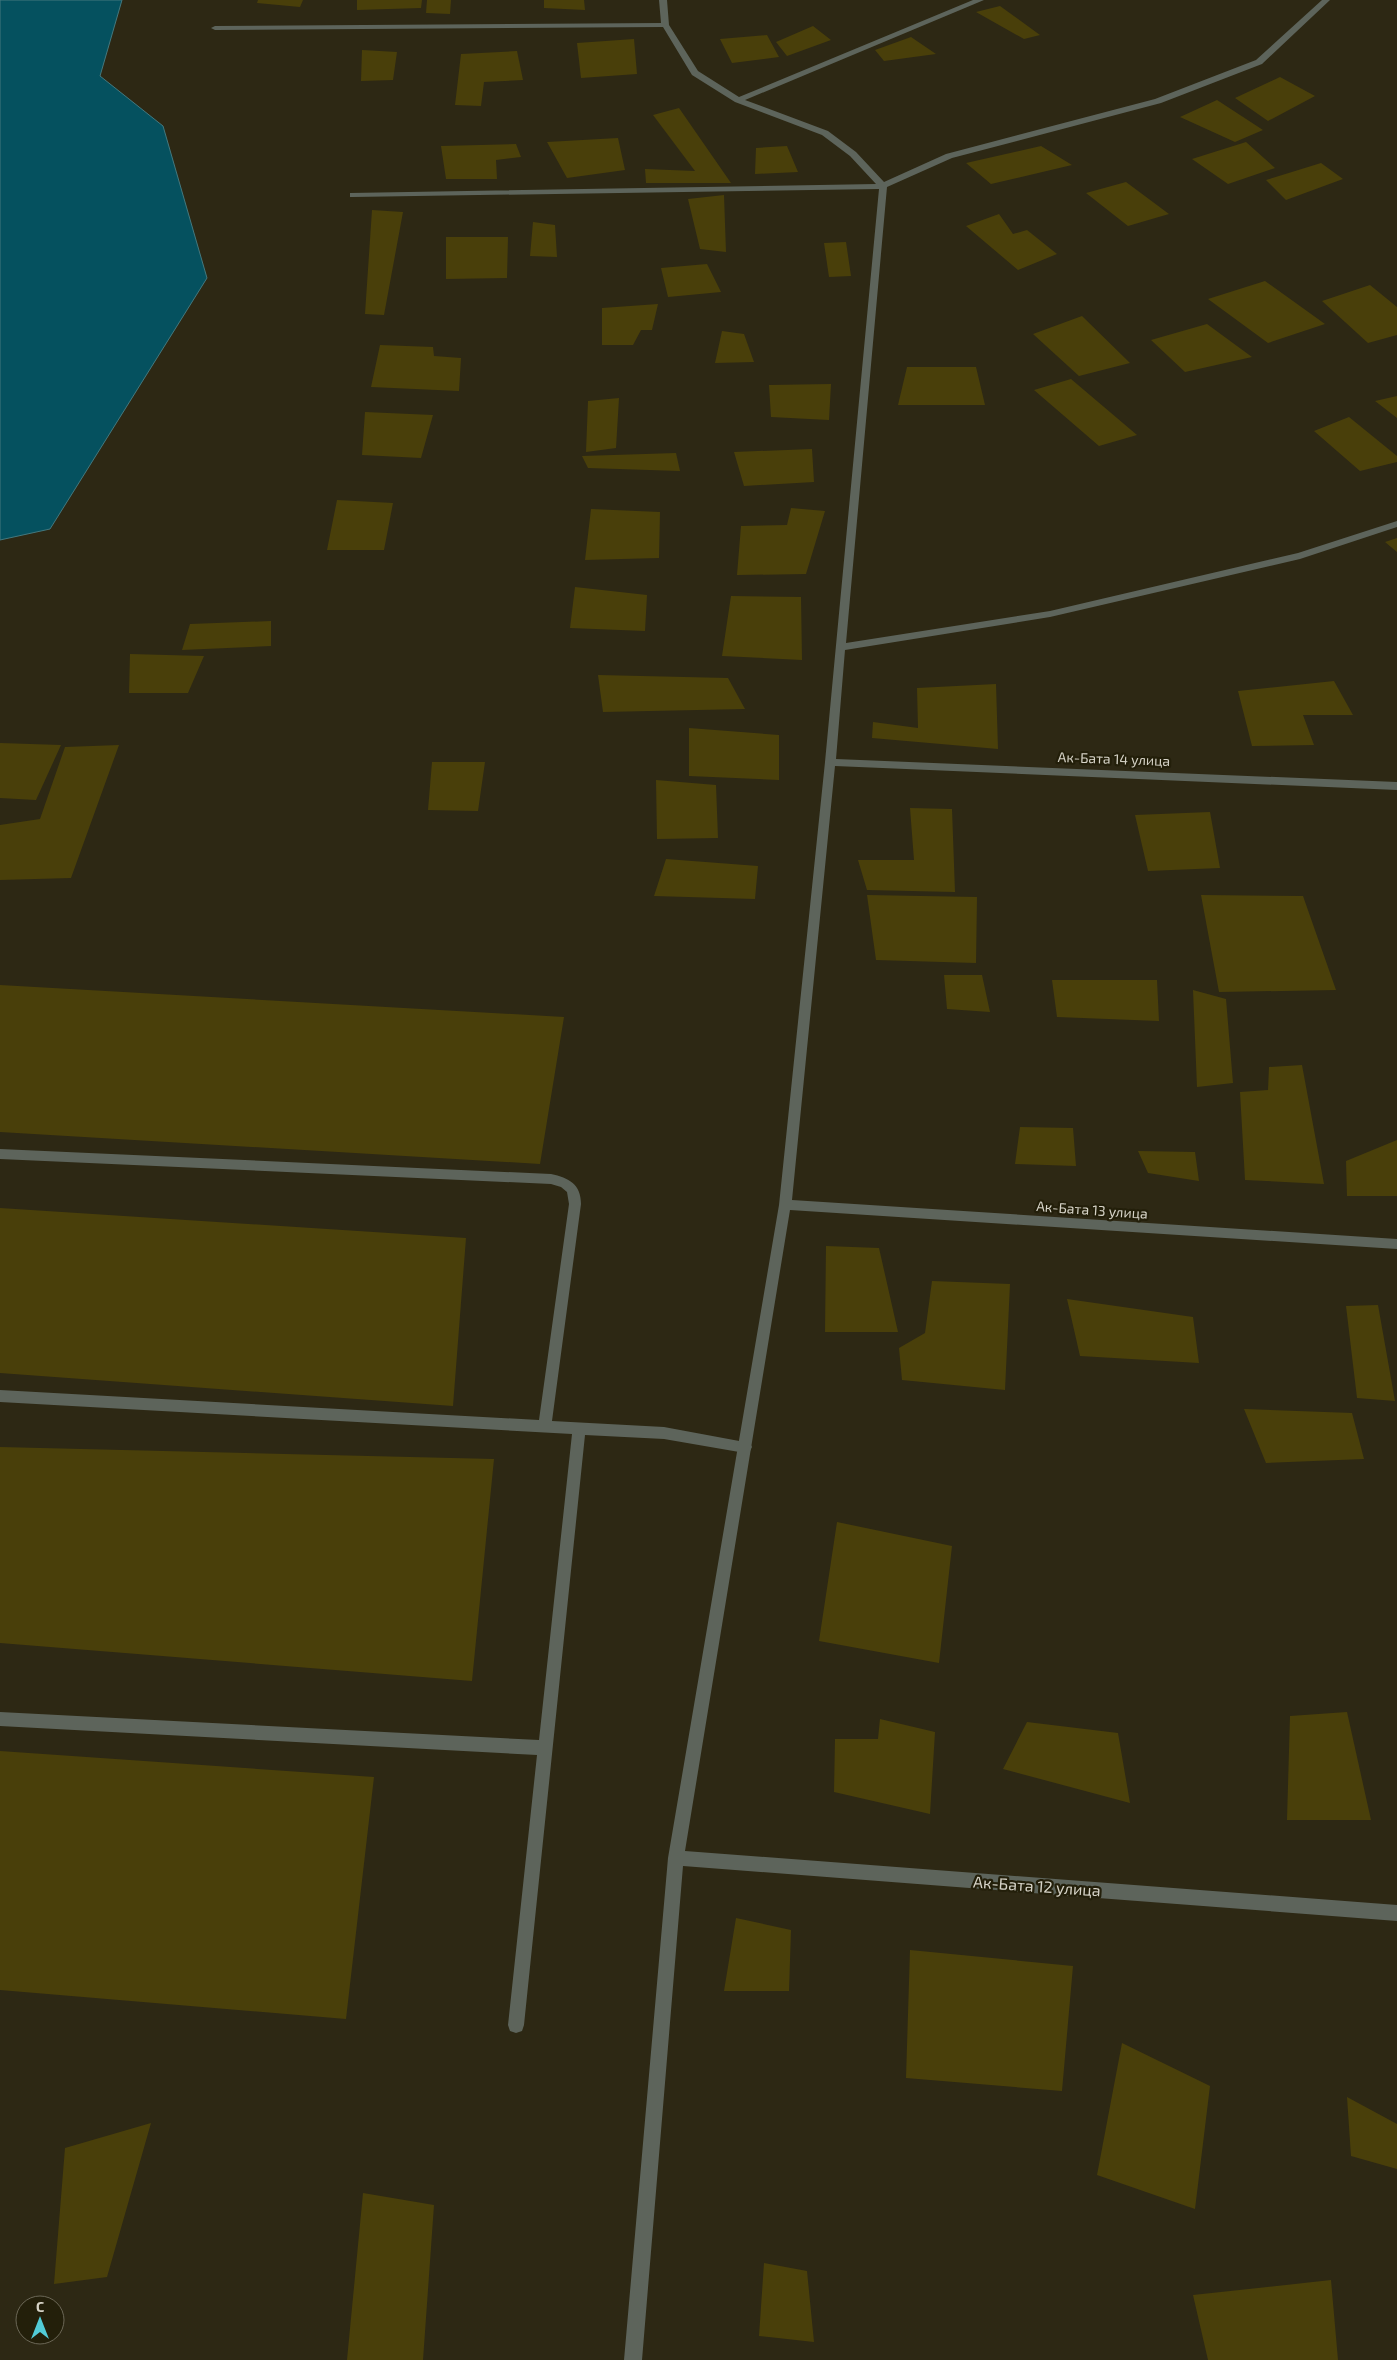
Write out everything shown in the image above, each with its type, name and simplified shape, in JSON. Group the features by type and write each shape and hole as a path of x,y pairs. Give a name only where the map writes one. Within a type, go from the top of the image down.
{"street":[{"path":"633,2360 676,1858 785,1205 830,762 884,186 853,154 826,133 738,100 695,73 665,25 664,0"},
{"path":"738,100 980,0"},
{"path":"353,195 884,186 949,156 1158,101 1259,62 1326,0"},
{"path":"215,28 665,25"},
{"path":"840,647 1050,614 1300,556 1397,524"},
{"name":"Ак-Бата 14 улица","path":"830,762 1397,786"},
{"path":"0,1154 564,1181 572,1187 576,1195 545,1426"},
{"name":"Ак-Бата 13 улица","path":"785,1205 1397,1244"},
{"path":"0,1396 664,1433 745,1447"},
{"path":"516,2025 579,1428"},
{"path":"0,1719 546,1748"},
{"name":"Ак-Бата 12 улица","path":"676,1858 1397,1913"}],"water":[{"path":"0,0 122,0 100,76 163,126 207,278 50,529 0,540"}],"building":[{"path":"258,0 303,0 300,7 257,3"},
{"path":"357,0 422,0 421,8 357,10"},
{"path":"427,0 451,0 450,14 426,13"},
{"path":"544,0 584,0 585,10 544,8"},
{"path":"1000,6 1040,35 1024,39 976,12"},
{"path":"813,26 831,40 787,56 776,42"},
{"path":"767,35 779,57 732,63 720,39"},
{"path":"911,37 936,54 884,61 875,50"},
{"path":"634,39 637,74 581,78 577,43"},
{"path":"362,50 397,52 393,80 361,81"},
{"path":"517,51 523,80 484,82 481,106 455,105 461,54"},
{"path":"1280,77 1315,96 1268,121 1235,98"},
{"path":"1217,100 1263,130 1235,142 1180,117"},
{"path":"679,108 731,183 646,183 645,169 695,171 653,115"},
{"path":"618,138 625,170 567,178 547,142"},
{"path":"1246,142 1275,168 1228,184 1192,159"},
{"path":"516,144 521,157 496,160 497,179 446,179 441,146"},
{"path":"787,146 798,172 755,174 756,148"},
{"path":"1041,146 1072,165 991,184 966,163"},
{"path":"1321,163 1343,179 1286,200 1266,180"},
{"path":"1126,182 1169,214 1128,226 1086,193"},
{"path":"724,195 726,252 700,249 688,199"},
{"path":"372,210 403,212 384,315 365,314"},
{"path":"999,214 1013,234 1027,230 1057,254 1018,270 966,226"},
{"path":"533,222 555,225 557,257 530,256"},
{"path":"446,237 508,237 507,278 446,279"},
{"path":"846,242 851,276 829,277 824,243"},
{"path":"707,264 721,292 668,297 661,268"},
{"path":"1265,281 1325,324 1268,343 1208,299"},
{"path":"1370,285 1397,307 1397,335 1368,343 1322,301"},
{"path":"658,304 652,330 641,330 633,345 602,345 602,308"},
{"path":"1082,316 1130,363 1079,376 1033,334"},
{"path":"1207,324 1252,357 1185,372 1151,340"},
{"path":"722,331 744,334 754,362 715,363"},
{"path":"380,345 433,347 434,356 461,358 459,391 371,387"},
{"path":"907,367 976,367 985,405 898,405"},
{"path":"1071,379 1137,435 1099,446 1034,390"},
{"path":"831,384 829,420 771,417 769,385"},
{"path":"1397,396 1397,418 1375,401"},
{"path":"619,398 616,448 586,452 588,401"},
{"path":"365,412 433,415 421,458 362,455"},
{"path":"1349,417 1397,456 1397,462 1360,471 1314,431"},
{"path":"812,449 814,482 744,486 734,452"},
{"path":"676,453 680,471 588,468 582,456"},
{"path":"337,500 393,503 384,550 327,550"},
{"path":"791,508 825,511 806,574 737,575 741,526 787,525"},
{"path":"591,509 660,512 659,558 585,560"},
{"path":"1397,538 1397,552 1385,542"},
{"path":"575,587 647,595 645,631 570,628"},
{"path":"731,596 801,597 802,660 722,656"},
{"path":"271,621 271,646 182,650 190,624"},
{"path":"130,654 204,656 188,693 129,693"},
{"path":"598,675 728,678 745,709 603,712"},
{"path":"1334,681 1353,715 1303,715 1314,745 1252,746 1238,691"},
{"path":"996,684 998,749 872,738 873,722 918,728 917,688"},
{"path":"689,728 779,735 779,780 689,776"},
{"path":"0,743 61,745 36,800 0,798"},
{"path":"119,745 71,878 0,880 0,825 40,819 65,747"},
{"path":"432,762 485,762 478,811 428,810"},
{"path":"656,780 716,785 718,838 657,839"},
{"path":"910,808 952,809 955,892 867,890 858,860 914,860"},
{"path":"1210,812 1220,868 1148,871 1135,815"},
{"path":"666,859 758,866 755,899 654,896"},
{"path":"867,895 977,897 976,963 876,960"},
{"path":"1201,895 1303,896 1336,990 1219,992"},
{"path":"944,975 982,975 990,1012 947,1009"},
{"path":"1052,980 1157,980 1159,1021 1057,1017"},
{"path":"0,985 564,1017 540,1164 0,1132"},
{"path":"1193,990 1226,999 1233,1083 1197,1087"},
{"path":"1302,1065 1324,1184 1245,1180 1240,1092 1268,1090 1269,1067"},
{"path":"1020,1127 1073,1128 1076,1166 1015,1164"},
{"path":"1397,1140 1397,1196 1347,1196 1346,1161"},
{"path":"1138,1151 1195,1152 1199,1181 1148,1173"},
{"path":"0,1208 466,1238 453,1406 0,1373"},
{"path":"826,1246 879,1248 898,1332 825,1332"},
{"path":"932,1281 1010,1284 1005,1390 902,1380 899,1348 925,1333"},
{"path":"1067,1299 1193,1317 1199,1363 1080,1356"},
{"path":"1378,1305 1395,1401 1357,1398 1346,1306"},
{"path":"1244,1409 1352,1413 1364,1459 1266,1463"},
{"path":"0,1447 494,1459 472,1681 0,1643"},
{"path":"837,1522 952,1546 939,1663 819,1641"},
{"path":"1347,1712 1371,1820 1287,1820 1290,1716"},
{"path":"880,1719 935,1732 930,1814 834,1792 835,1739 878,1739"},
{"path":"1027,1722 1118,1733 1130,1803 1003,1769"},
{"path":"0,1751 374,1777 346,2019 0,1990"},
{"path":"736,1918 791,1930 789,1991 724,1991"},
{"path":"910,1950 1073,1966 1062,2091 906,2078"},
{"path":"1122,2043 1210,2086 1195,2209 1097,2175"},
{"path":"1347,2097 1397,2124 1397,2169 1351,2156"},
{"path":"151,2123 107,2277 54,2284 65,2148"},
{"path":"363,2193 434,2205 423,2360 347,2360"},
{"path":"764,2263 807,2271 814,2342 759,2336"},
{"path":"1331,2280 1338,2360 1208,2360 1193,2295"}]}
